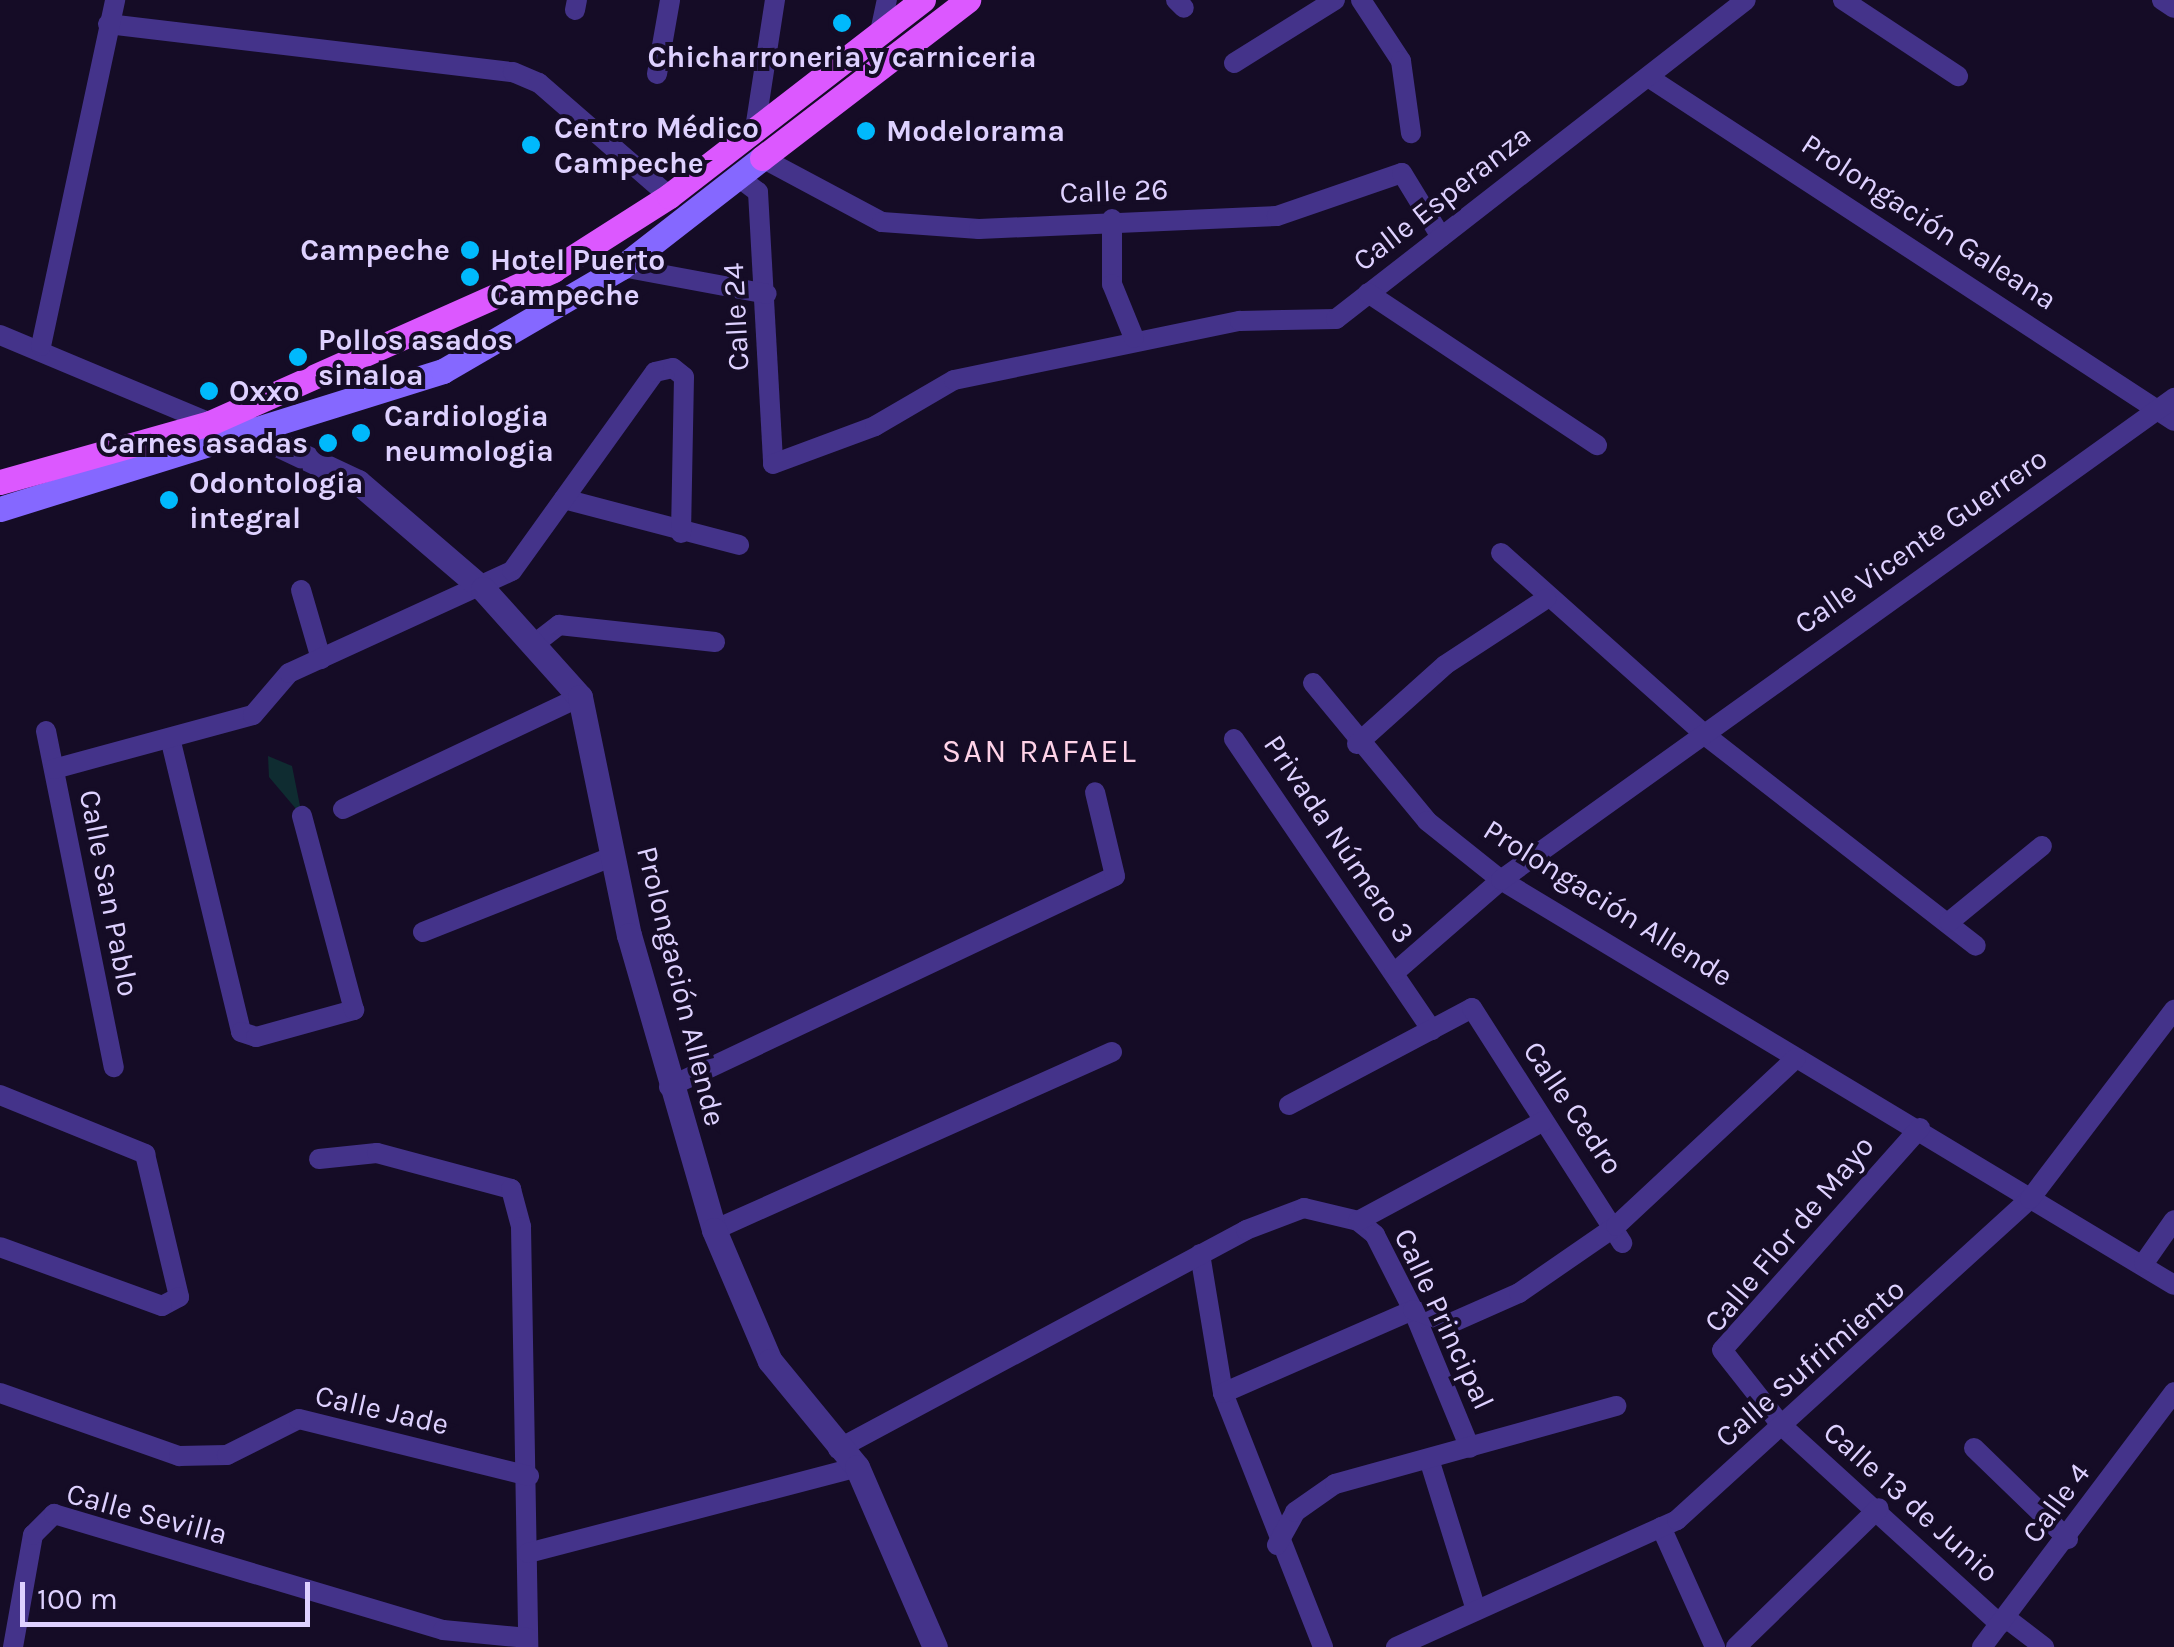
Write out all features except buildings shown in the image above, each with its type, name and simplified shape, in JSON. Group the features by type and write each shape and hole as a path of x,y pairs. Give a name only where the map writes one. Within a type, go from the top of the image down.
{"main road":[{"path":"0,482 210,423 553,270 669,196 923,0"},
{"path":"0,510 266,432 443,371 622,266 968,0"}],"street":[{"path":"41,346 115,0"},
{"path":"657,74 670,0"},
{"path":"755,129 775,0"},
{"path":"880,32 886,0"},
{"path":"1234,63 1336,0"},
{"path":"1360,0 1400,61 1411,134"},
{"name":"Calle Esperanza","path":"773,464 876,426 954,380 1134,338 1292,313 1336,318 1746,0"},
{"path":"1843,0 1958,76"},
{"path":"2162,0 2174,8"},
{"path":"108,24 514,72 539,83 669,196"},
{"name":"Prolongación Galeana","path":"1648,76 2168,410"},
{"name":"Calle 26","path":"762,158 882,222 979,229 1112,220 1277,216 1402,173 1441,237"},
{"name":"Calle 24","path":"738,177 758,192 767,294 773,464"},
{"path":"1112,220 1112,284 1134,338"},
{"path":"622,266 767,294"},
{"path":"1368,294 1597,445"},
{"path":"0,335 41,346 210,423"},
{"path":"54,770 171,742 252,715 289,673 483,589 512,570 654,372 673,368 684,377 682,532"},
{"name":"Calle Vicente Guerrero","path":"1394,973 1501,880 2168,410"},
{"name":"Prolongación Allende","path":"210,423 266,432 358,482 483,589 537,642 580,697 669,1086 714,1230 770,1361 848,1458 935,1647"},
{"path":"564,499 739,545"},
{"path":"1501,553 1546,599 1704,735 1976,946"},
{"path":"301,590 321,659"},
{"path":"1356,744 1434,674 1546,599"},
{"path":"537,642 559,625 714,642"},
{"name":"Prolongación Allende","path":"1313,682 1356,744 1427,821 1501,880 2144,1263 2174,1286"},
{"path":"343,809 580,697"},
{"name":"Calle San Pablo","path":"46,732 114,1067"},
{"name":"Privada Número 3","path":"1234,739 1432,1030"},
{"path":"171,742 241,1032 256,1037 354,1010 356,992 302,816"},
{"path":"669,1086 1115,876 1095,792"},
{"path":"1949,922 2042,846"},
{"path":"423,932 614,856"},
{"name":"Calle Cedro","path":"1432,1030 1472,1008 1619,1234"},
{"name":"Calle Sufrimiento","path":"1396,1647 1475,1607 1660,1527 1942,1288 2030,1198 2174,1010"},
{"path":"1289,1106 1432,1030"},
{"path":"714,1230 1112,1052"},
{"path":"1223,1393 1413,1310 1452,1323 1519,1293 1619,1234 1796,1058"},
{"path":"0,1095 145,1154 179,1297 162,1306 0,1247"},
{"path":"528,1553 848,1458 1200,1254 1304,1208 1358,1221 1544,1120"},
{"name":"Calle Flor de Mayo","path":"1781,1425 1722,1350 1920,1128"},
{"path":"319,1159 378,1153 511,1190 521,1227 529,1476 528,1642"},
{"path":"2144,1263 2174,1220"},
{"name":"Calle Principal","path":"1358,1221 1375,1235 1413,1310 1470,1448"},
{"path":"1200,1254 1223,1393 1277,1545 1322,1647"},
{"name":"Calle 4","path":"1982,1647 2068,1540 2174,1392"},
{"name":"Calle Jade","path":"0,1393 179,1456 227,1455 299,1419 529,1476"},
{"path":"1277,1545 1295,1512 1335,1484 1616,1406"},
{"name":"Calle 13 de Junio","path":"1781,1425 1880,1508 2003,1621 2044,1647"},
{"path":"1974,1448 2068,1540"},
{"path":"1429,1459 1475,1607"},
{"path":"1736,1647 1880,1508"},
{"name":"Calle Sevilla","path":"14,1647 42,1520 54,1514 442,1638 528,1642"},
{"path":"1660,1527 1715,1647"}],"green space":[{"path":"268,756 292,766 302,816 269,777"}],"place":[{"name":"Chicharroneria y carniceria","path":"842,23"},
{"name":"Modelorama","path":"866,131"},
{"name":"Centro Médico Campeche","path":"531,145"},
{"name":"Campeche","path":"470,250"},
{"name":"Hotel Puerto Campeche","path":"470,277"},
{"name":"Pollos asados sinaloa","path":"298,357"},
{"name":"Oxxo","path":"209,391"},
{"name":"Cardiologia neumologia","path":"361,433"},
{"name":"Carnes asadas","path":"328,443"},
{"name":"Odontologia integral","path":"169,500"}],"district":[{"name":"SAN RAFAEL","path":"1040,752"}]}
